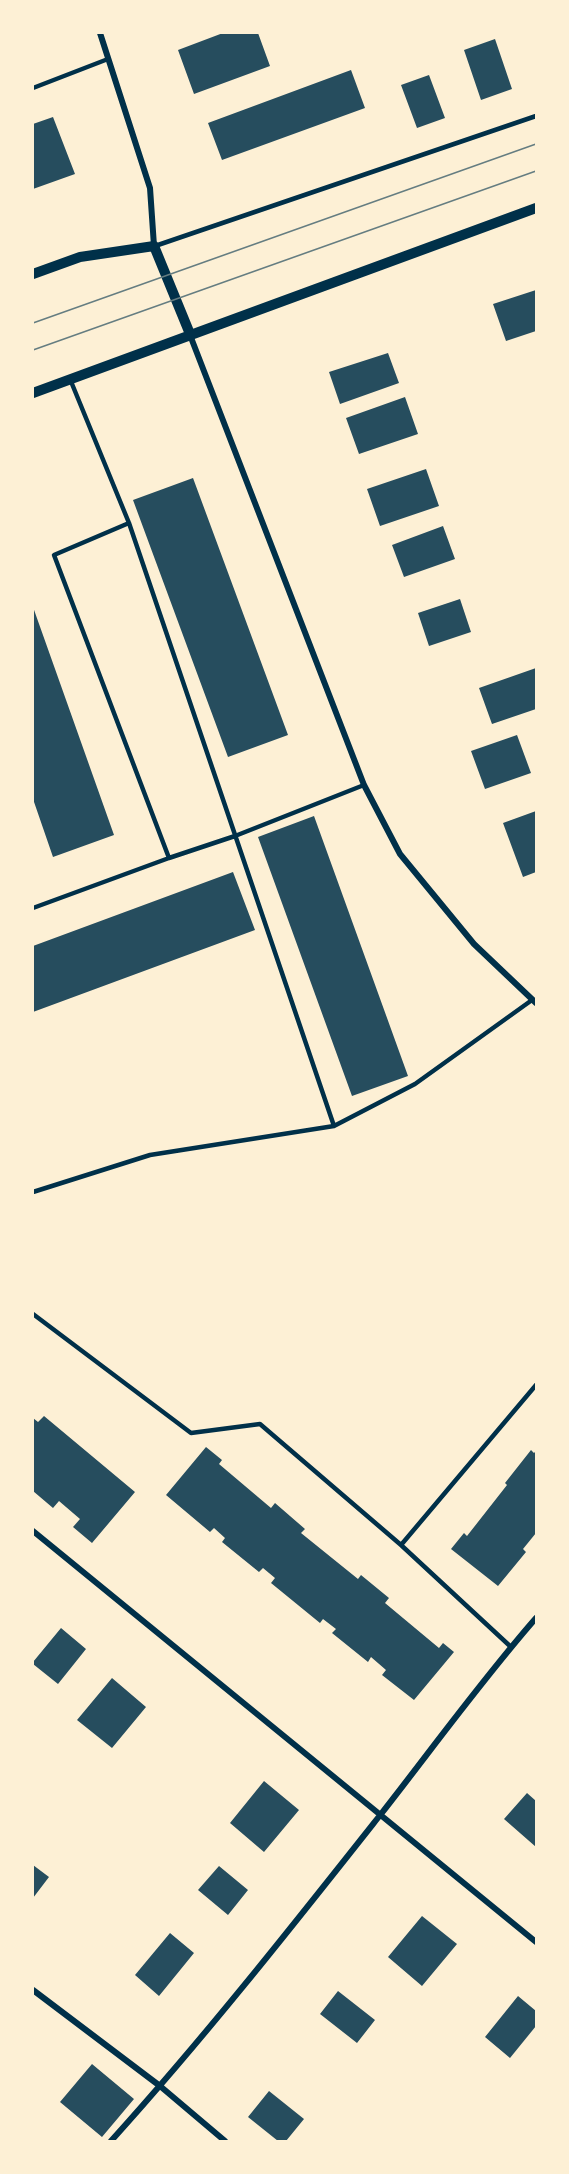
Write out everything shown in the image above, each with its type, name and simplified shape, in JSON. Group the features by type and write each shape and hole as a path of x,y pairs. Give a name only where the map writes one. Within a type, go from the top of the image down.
{"street":[{"path":"100,33 150,188 154,246 364,785 400,854 474,944 534,1001"},
{"path":"33,393 536,208"},
{"path":"33,274 80,257 154,246"},
{"path":"33,1531 536,1942"},
{"path":"111,2141 160,2086 380,1815 510,1647 536,1618"},
{"path":"33,1990 160,2086 225,2141"}],"lane":[{"path":"33,88 108,59"},
{"path":"154,246 536,116"},
{"path":"70,379 129,523 334,1126"},
{"path":"129,523 54,555 169,858"},
{"path":"33,908 235,836 364,785"},
{"path":"33,1192 150,1155 334,1126 415,1084 534,1001"},
{"path":"33,1314 191,1433 260,1424 401,1545 510,1647"},
{"path":"401,1545 536,1385"}],"building":[{"path":"223,33 258,33 270,66 194,94 178,50"},
{"path":"495,39 512,89 481,100 464,50"},
{"path":"351,70 365,108 222,160 208,123"},
{"path":"429,75 445,118 417,128 401,85"},
{"path":"53,117 75,174 33,189 33,124"},
{"path":"536,290 536,331 506,341 493,304"},
{"path":"388,353 399,383 340,404 329,372"},
{"path":"405,397 418,434 359,454 346,418"},
{"path":"426,469 439,506 380,526 367,489"},
{"path":"193,478 288,735 228,757 133,500"},
{"path":"443,526 455,559 404,577 392,545"},
{"path":"460,599 471,632 429,646 418,613"},
{"path":"33,607 114,835 53,857 33,799"},
{"path":"536,668 536,709 492,724 479,688"},
{"path":"517,735 531,773 485,789 471,751"},
{"path":"536,811 536,872 523,877 503,823"},
{"path":"314,816 408,1076 352,1096 258,837"},
{"path":"233,872 255,930 33,1012 33,946"},
{"path":"44,1416 135,1492 92,1543 73,1527 80,1519 59,1501 53,1508 33,1491 33,1418 38,1422"},
{"path":"206,1447 222,1460 219,1464 271,1508 275,1503 305,1529 301,1533 358,1579 361,1575 389,1598 385,1603 439,1648 443,1643 454,1652 414,1700 382,1675 386,1670 371,1657 368,1662 332,1633 336,1629 323,1619 320,1623 271,1583 275,1578 263,1568 259,1572 222,1542 225,1538 214,1528 210,1532 166,1495"},
{"path":"531,1450 534,1453 536,1451 536,1533 523,1549 526,1552 498,1586 451,1549 464,1533 467,1536"},
{"path":"61,1628 86,1649 58,1684 33,1662"},
{"path":"112,1678 146,1707 112,1748 77,1720"},
{"path":"264,1781 299,1810 264,1852 230,1823"},
{"path":"527,1793 536,1801 536,1847 504,1819"},
{"path":"33,1865 49,1877 33,1898"},
{"path":"219,1866 248,1890 228,1915 198,1890"},
{"path":"422,1916 457,1944 422,1986 388,1957"},
{"path":"170,1933 194,1953 159,1996 135,1975"},
{"path":"338,1991 375,2020 357,2043 320,2014"},
{"path":"518,1996 536,2011 536,2026 510,2058 485,2037"},
{"path":"92,2064 134,2099 102,2137 60,2102"},
{"path":"269,2091 304,2119 286,2141 278,2141 248,2117"}],"tram line":[{"path":"33,323 536,144"},
{"path":"33,350 536,171"}]}
